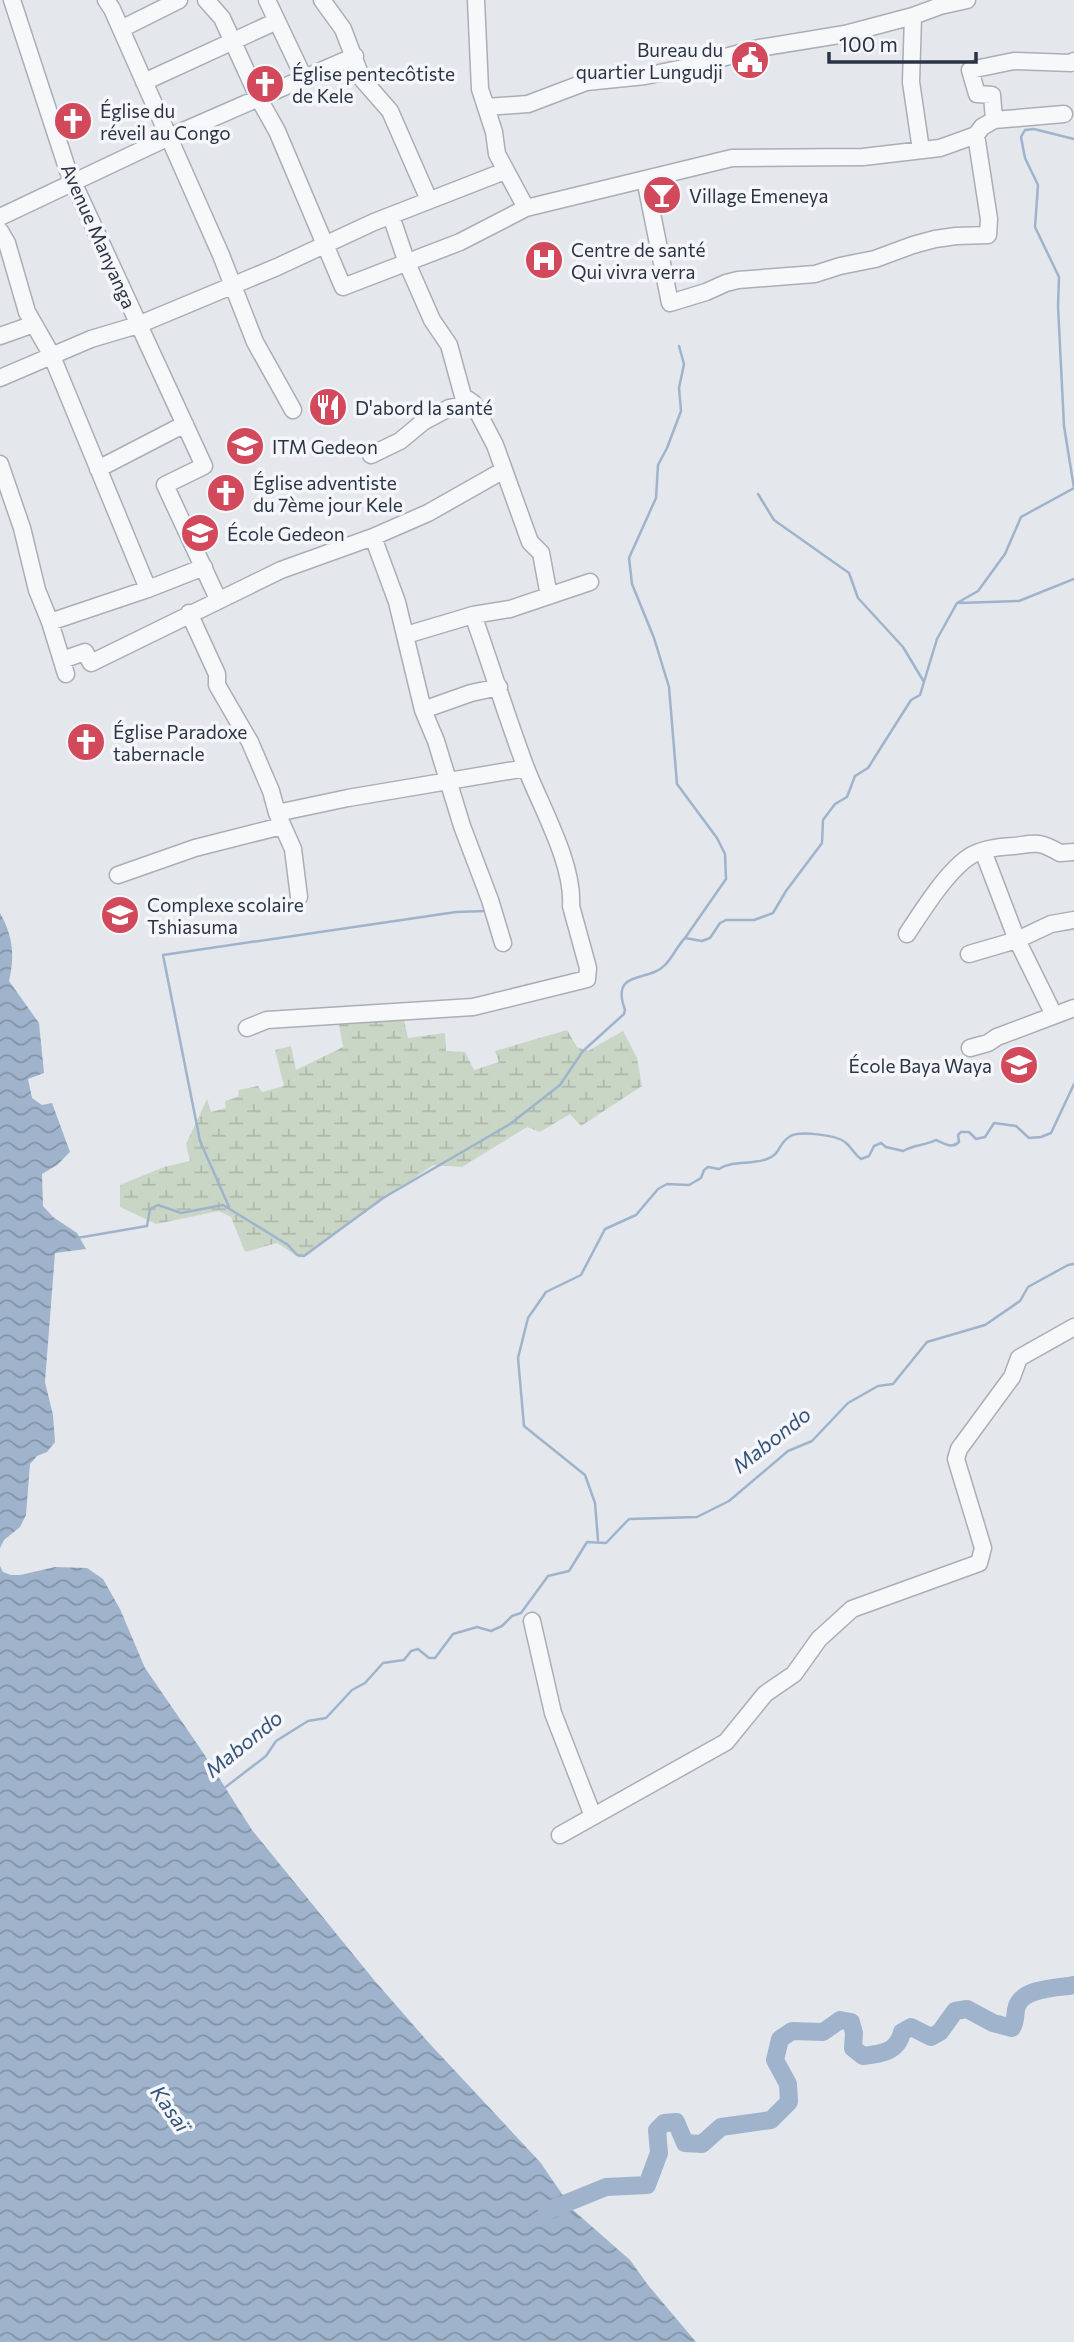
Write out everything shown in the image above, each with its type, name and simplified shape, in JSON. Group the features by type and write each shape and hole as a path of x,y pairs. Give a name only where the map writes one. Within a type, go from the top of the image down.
{"street":[{"name":"Avenue Manyanga","path":"12,0 58,146 204,466 165,485 204,567"},
{"path":"106,0 220,255 254,342 293,410"},
{"path":"121,29 179,0"},
{"path":"206,0 222,18 234,42 290,159 343,286 460,242 526,208 732,158 863,158 940,148 976,135 982,127 994,120 1064,114"},
{"path":"267,0 304,78"},
{"path":"322,0 342,29 362,79 390,111 429,200"},
{"path":"476,0 480,89 494,132 497,154 526,208"},
{"path":"486,107 528,104 586,82 646,76 759,48 845,34 967,0"},
{"path":"913,16 911,82 920,150"},
{"path":"144,82 277,21"},
{"path":"0,217 167,138 355,56"},
{"path":"994,120 992,95 977,94 970,70 1014,61 1074,61"},
{"path":"645,179 670,303 738,280 816,274 875,259 934,239 988,235 989,219 976,135"},
{"path":"0,379 51,354 138,325 390,216 505,170"},
{"path":"390,216 432,320 449,345 463,396 473,403 495,445 530,542 541,553 548,596"},
{"path":"0,231 7,243 27,312 51,354 148,589"},
{"path":"0,336 34,324"},
{"path":"371,456 400,441 423,422 449,408 473,403"},
{"path":"98,469 184,424"},
{"path":"0,464 22,528 37,590 64,667 85,652 92,663 281,570 373,537 428,513 504,470"},
{"path":"373,537 397,602 423,710 436,741 503,943"},
{"path":"50,622 204,567 218,599"},
{"path":"406,635 473,615 509,609 590,582"},
{"path":"189,613 217,674 217,685 250,743 271,791 279,819 293,849 299,897"},
{"path":"247,1028 267,1020 473,1007 587,979 587,968 571,906 572,896 557,841 526,768 473,615"},
{"path":"423,710 471,693 499,687"},
{"path":"118,875 348,798 526,768"},
{"path":"907,934 937,890 970,856 996,847 1042,844 1060,853 1074,852"},
{"path":"983,850 1017,940 1054,1015"},
{"path":"969,954 1017,940 1051,924 1074,920"},
{"path":"970,1048 1074,1008"},
{"path":"560,1835 726,1742 765,1694 794,1674 818,1639 852,1608 979,1563 983,1548 956,1459 959,1449 1012,1377 1019,1358 1074,1327"},
{"path":"532,1620 553,1713 593,1816"}],"green space":[{"path":"403,1015 408,1038 445,1033 446,1051 465,1052 474,1070 499,1062 495,1051 567,1030 577,1047 588,1051 623,1031 637,1058 642,1086 581,1126 570,1114 540,1132 527,1127 462,1167 433,1165 300,1258 277,1243 245,1252 231,1217 219,1211 156,1224 120,1207 120,1185 164,1167 190,1161 186,1144 207,1099 211,1112 226,1108 225,1101 238,1097 239,1090 258,1086 262,1092 284,1086 275,1050 291,1046 296,1070 343,1047 338,1019"}],"water":[{"path":"0,913 12,946 9,981 39,1023 44,1073 28,1079 32,1098 42,1105 52,1103 70,1152 57,1165 42,1174 43,1206 53,1217 77,1233 86,1249 55,1253 45,1382 53,1415 55,1442 47,1452 37,1456 30,1464 26,1515 20,1527 4,1540 0,1548"},
{"name":"Kasaï","path":"0,1566 3,1572 11,1575 55,1567 87,1568 103,1579 120,1609 145,1668 252,1830 374,1980 540,2162 573,2210 630,2260 696,2342 0,2342"}],"waterway":[{"path":"77,1238 147,1226 150,1209 158,1205 181,1213 223,1205 288,1245 297,1255 304,1256 383,1198 510,1124 560,1085 583,1051 624,1014 622,997 627,982 665,965 685,938 702,941 710,938 720,923 726,920 754,920 773,913 822,843 823,820 835,804 847,797 855,776 868,768 911,700 920,695 937,639 957,603 978,591 1005,554 1021,517 1074,488 1064,426 1059,277 1035,227 1038,185 1025,158 1021,137 1025,130 1034,129 1074,139"},
{"path":"679,346 684,364 679,388 681,411 658,465 656,498 629,558 632,584 654,638 669,687 677,784 717,838 725,854 726,879 685,938"},
{"path":"758,494 774,520 849,573 858,598 903,647 924,682"},
{"path":"959,603 1019,601 1074,579"},
{"path":"229,1207 200,1141 163,955 456,912 486,911"},
{"path":"598,1540 595,1503 585,1475 524,1426 518,1358 528,1318 546,1292 581,1275 605,1229 636,1215 658,1189 667,1184 689,1185 701,1178 708,1167 719,1169 730,1164 767,1159 775,1154 785,1140 794,1135 809,1134 842,1140 861,1159 869,1156 874,1146 881,1143 903,1151 936,1140 954,1145 959,1142 958,1135 961,1132 969,1132 976,1139 985,1137 994,1123 1016,1126 1029,1138 1041,1137 1051,1133 1074,1084"},
{"name":"Mabondo","path":"223,1789 266,1756 276,1741 308,1721 326,1718 383,1663 404,1660 411,1651 418,1649 429,1658 435,1658 453,1634 477,1627 491,1631 502,1626 512,1616 521,1613 548,1576 569,1571 587,1542 606,1543 629,1519 697,1517 729,1501 788,1451 812,1441 848,1403 878,1386 893,1384 927,1342 985,1325 1020,1301 1028,1287 1074,1264"},
{"name":"Mabondo","path":"547,2211 606,2187 647,2185 659,2153 657,2130 664,2123 676,2122 685,2143 702,2144 721,2127 771,2120 789,2102 788,2084 775,2060 780,2039 792,2031 823,2032 840,2020 851,2022 854,2033 853,2048 863,2056 876,2054 893,2048 902,2032 911,2027 931,2037 940,2032 955,2011 967,2009 993,2023 1012,2028 1017,2006 1026,1996 1033,1992 1074,1985"}],"place":[{"name":"Bureau du quartier Lungudji","path":"750,60"},
{"name":"Église pentecôtiste de Kele","path":"265,84"},
{"name":"Église du réveil au Congo","path":"73,121"},
{"name":"Village Emeneya","path":"662,195"},
{"name":"Centre de santé Qui vivra verra","path":"544,260"},
{"name":"D'abord la santé","path":"328,407"},
{"name":"ITM Gedeon","path":"245,446"},
{"name":"Église adventiste du 7ème jour Kele","path":"226,493"},
{"name":"École Gedeon","path":"200,533"},
{"name":"Église Paradoxe tabernacle","path":"86,742"},
{"name":"Complexe scolaire Tshiasuma","path":"120,915"},
{"name":"École Baya Waya","path":"1019,1065"}]}
